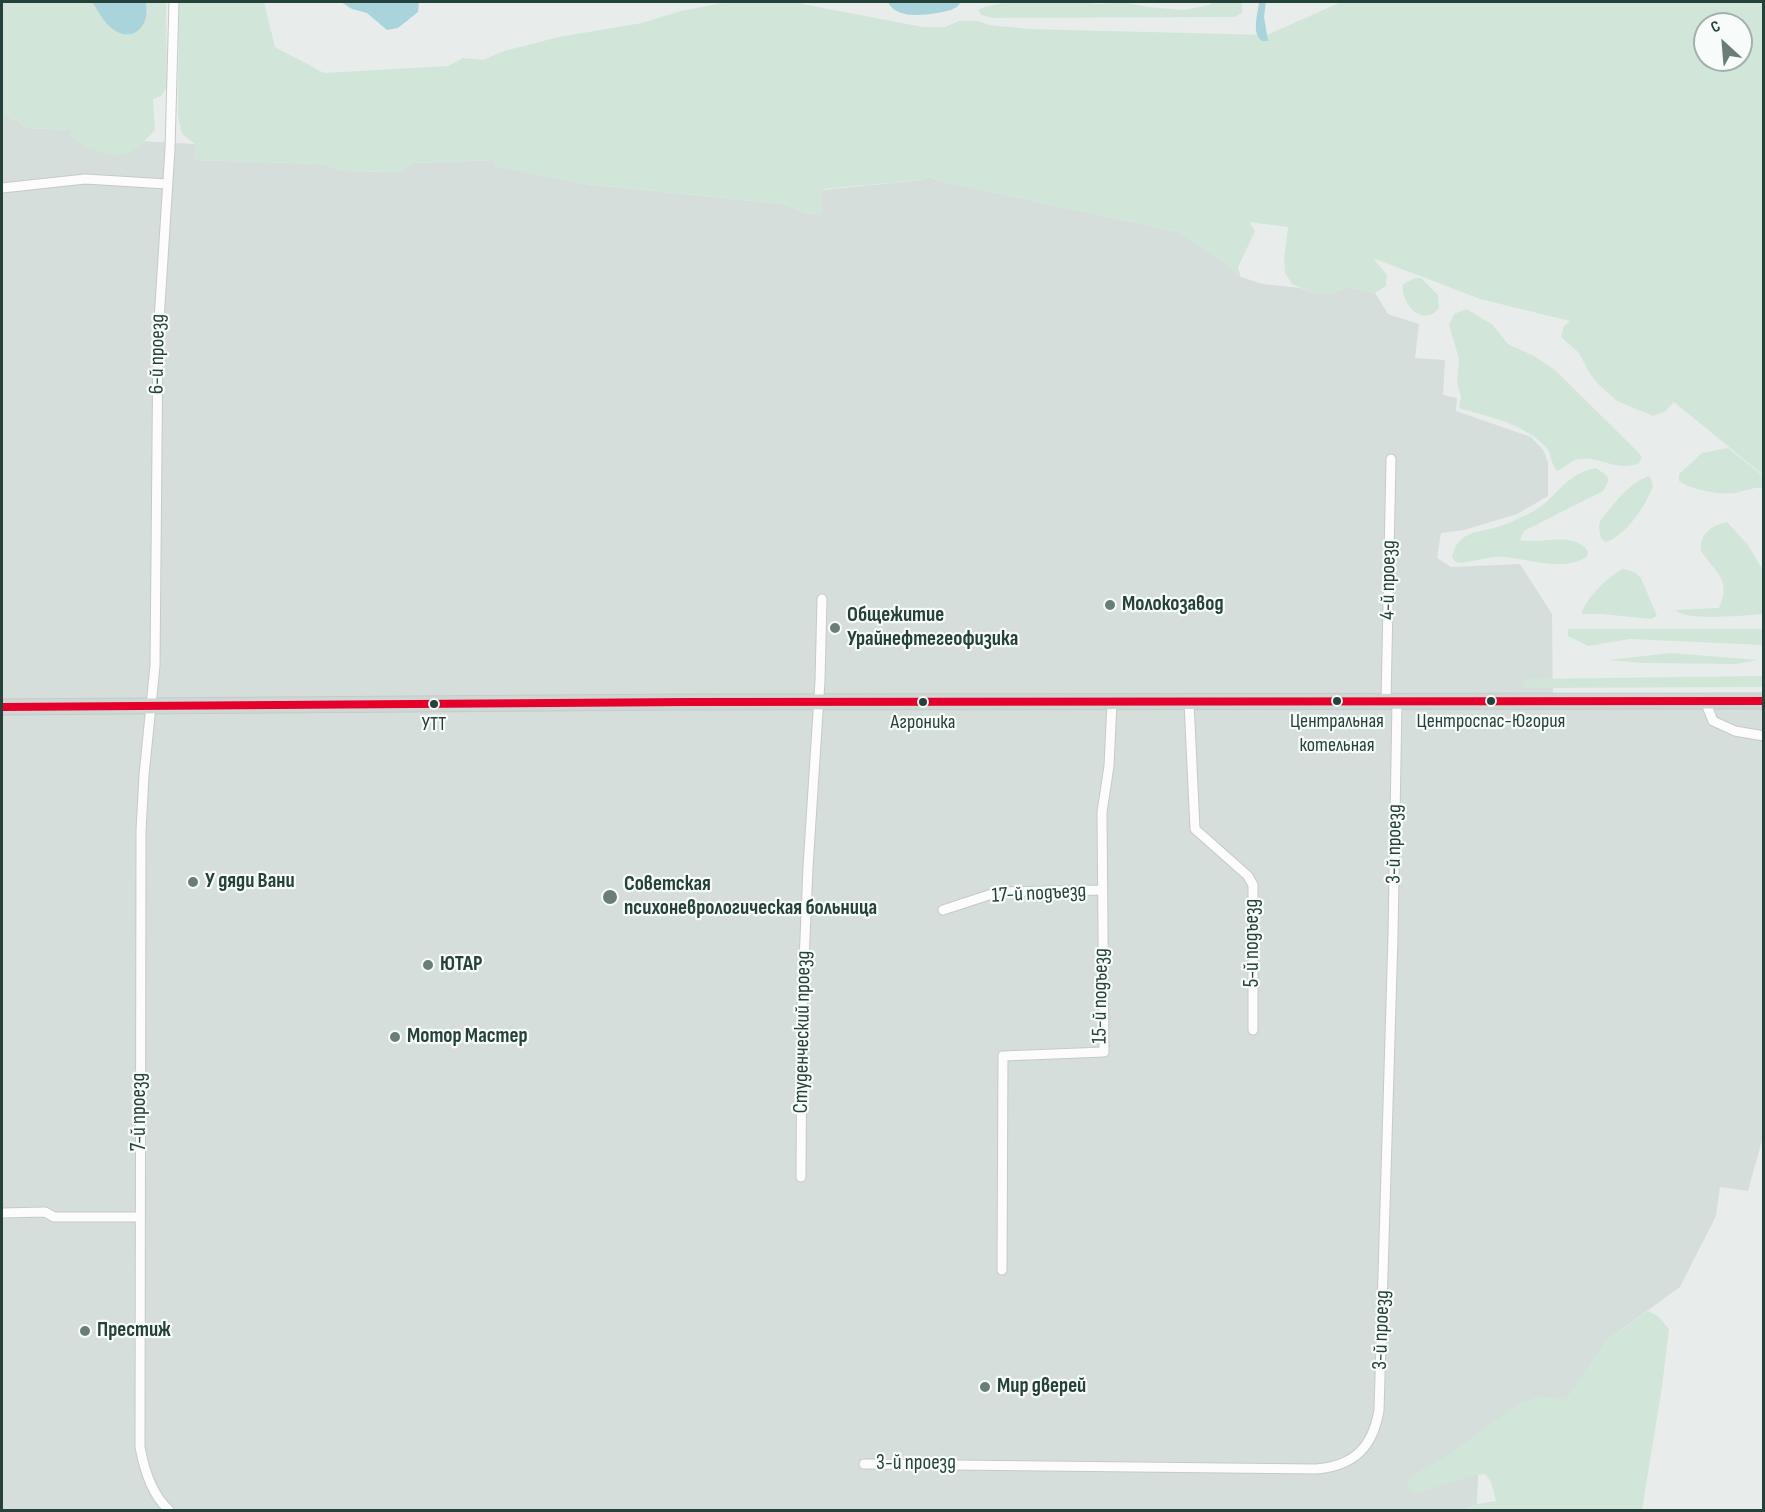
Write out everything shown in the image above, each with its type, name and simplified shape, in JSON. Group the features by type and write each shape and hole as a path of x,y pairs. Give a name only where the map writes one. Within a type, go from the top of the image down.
{"main road":[{"path":"2,707 818,702 1764,701"}],"street":[{"name":"6-й проезд","path":"152,706 155,666 158,336 174,2"},
{"path":"2,188 85,179 167,184"},
{"name":"4-й проезд","path":"1391,459 1391,701"},
{"name":"Студенческий проезд","path":"801,1177 801,1010 822,599"},
{"name":"3-й проезд","path":"864,1464 1316,1469 1331,1468 1343,1463 1355,1456 1370,1440 1377,1423 1380,1400 1395,846 1391,701"},
{"path":"1705,701 1713,722 1735,731 1764,736"},
{"name":"15-й подъезд","path":"1002,1270 1003,1056 1104,1053 1102,812 1110,766 1112,702"},
{"name":"5-й подъезд","path":"1189,702 1195,829 1248,876 1253,885 1253,1030"},
{"name":"7-й проезд","path":"152,706 144,775 141,831 140,1447 152,1485 166,1509"},
{"name":"17-й подъезд","path":"943,910 998,892 1102,890"},
{"path":"2,1213 45,1212 54,1217 140,1217"}],"shaded area":[{"path":"2,115 17,120 26,128 70,130 71,137 195,144 195,160 323,164 343,171 398,172 413,163 493,160 496,166 586,184 783,204 811,215 822,190 922,180 929,176 936,180 1179,232 1221,260 1241,277 1263,284 1301,288 1318,294 1331,294 1346,287 1375,293 1388,314 1419,324 1415,358 1445,360 1443,395 1457,398 1456,411 1531,437 1544,451 1548,463 1548,496 1517,514 1464,530 1441,533 1437,558 1451,567 1520,564 1552,614 1553,705 1763,707 1764,1133 1748,1191 1720,1187 1716,1216 1680,1287 1607,1340 1558,1412 1480,1433 1477,1504 1464,1510 2,1510"}],"green space":[{"path":"2,2 92,2 96,8 148,13 146,2 166,2 167,87 161,96 153,99 155,130 134,150 125,154 111,155 96,151 70,137 70,130 26,128 17,120 2,115"},
{"path":"179,2 264,2 275,47 324,73 448,66 463,58 483,60 504,51 559,37 642,23 681,11 728,2 802,2 802,4 923,27 945,27 959,21 978,21 989,25 1029,29 1267,35 1341,2 1763,2 1763,475 1674,402 1664,412 1653,416 1617,401 1598,384 1579,353 1561,337 1564,326 1570,321 1480,299 1373,258 1387,275 1386,286 1375,293 1346,287 1331,294 1318,294 1292,284 1285,273 1284,259 1288,227 1249,222 1255,231 1238,267 1241,278 1221,260 1179,232 936,180 929,176 922,180 823,189 820,215 811,215 783,204 586,184 495,166 493,160 413,163 398,172 343,171 323,164 194,160 195,144 182,134 178,117"},
{"path":"1008,2 1098,4 1123,2 1184,10 1214,2 1242,2 1242,13 1234,17 993,18 981,15 978,10"},
{"path":"1415,278 1421,278 1438,295 1439,308 1433,314 1420,315 1405,299 1403,284"},
{"path":"1466,309 1492,324 1508,344 1534,356 1555,370 1638,452 1642,457 1639,463 1624,466 1586,458 1572,461 1557,471 1547,449 1536,438 1516,426 1459,408 1461,397 1457,382 1459,359 1449,325 1454,314"},
{"path":"1728,448 1763,476 1763,488 1721,493 1698,489 1679,481 1679,474 1702,453"},
{"path":"1596,468 1609,480 1603,491 1524,531 1520,540 1574,541 1588,551 1587,557 1568,564 1557,564 1499,557 1462,563 1456,562 1452,557 1459,542 1469,534 1502,526 1528,514 1546,502 1575,476"},
{"path":"1649,476 1653,487 1628,527 1613,539 1606,542 1601,539 1600,521 1628,489"},
{"path":"1727,522 1748,545 1763,570 1763,614 1703,617 1681,614 1675,610 1719,608 1723,598 1723,583 1717,571 1701,551 1701,545 1707,532"},
{"path":"1624,569 1636,573 1641,578 1657,616 1651,619 1582,614 1587,602 1599,588 1613,575"},
{"path":"1568,629 1763,629 1763,645 1630,639 1588,646 1568,636"},
{"path":"1671,653 1758,660 1736,664 1643,663 1608,660"},
{"path":"1763,676 1763,687 1524,688 1523,679"},
{"path":"1648,1311 1658,1316 1669,1329 1642,1510 1464,1510 1477,1504 1496,1501 1491,1482 1485,1474 1471,1476 1415,1494 1408,1488 1407,1482 1416,1473 1441,1460 1518,1404 1540,1396 1566,1400 1607,1340"}],"water":[{"path":"92,2 146,2 147,11 138,31 125,34 109,26"},
{"path":"341,2 419,2 418,12 398,28 387,30 367,13 352,9"},
{"path":"888,2 961,2 951,10 916,15 899,12"},
{"path":"1259,2 1266,2 1264,17 1268,41 1262,41 1257,33"}],"transit line":[{"path":"2,707 688,702 1764,701"}],"place":[{"name":"Молокозавод","path":"1110,605"},
{"name":"Общежитие Урайнефтегеофизика","path":"835,628"},
{"name":"Центральная котельная","path":"1337,701"},
{"name":"Центроспас-Югория","path":"1491,701"},
{"name":"Агроника","path":"923,702"},
{"name":"УТТ","path":"434,704"},
{"name":"У дяди Вани","path":"193,882"},
{"name":"Советская психоневрологическая больница","path":"610,897"},
{"name":"ЮТАР","path":"428,965"},
{"name":"Мотор Мастер","path":"395,1037"},
{"name":"Престиж","path":"85,1331"},
{"name":"Мир дверей","path":"985,1387"}]}
